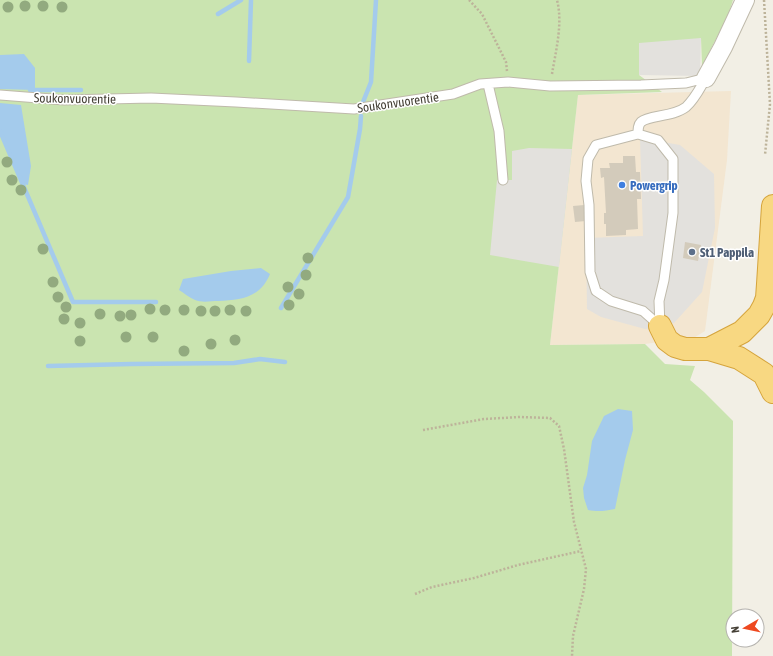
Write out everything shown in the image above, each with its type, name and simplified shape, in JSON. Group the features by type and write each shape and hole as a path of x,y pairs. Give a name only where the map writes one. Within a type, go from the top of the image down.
{"highway":[{"path":"709,349 742,332 759,315 764,306 767,298 773,206"},
{"path":"660,326 667,340 675,346 685,349 709,349 739,358 764,374 773,392"}],"street":[{"path":"706,78 723,47 745,0"}],"lane":[{"name":"Soukonvuorentie","path":"0,95 64,100 151,98 229,101 354,109 453,94 480,84 508,82 550,86 686,83 706,78"},
{"path":"638,134 639,126 642,121 647,118 669,115 678,112 686,106 694,97 706,78"},
{"path":"488,84 499,131 503,180"},
{"path":"638,134 658,140 673,159 674,213 664,280 659,301 660,326 643,311 611,301 596,291 590,272 589,205 586,181 588,159 596,145 638,134"}],"path":[{"path":"469,0 482,14 506,62 508,82"},
{"path":"550,86 559,28 559,7 557,0"},
{"path":"764,0 770,104 765,155"},
{"path":"423,430 484,419 520,417 550,418 559,426 564,448 574,522 586,568 584,588 573,636 572,656"},
{"path":"415,594 432,587 581,551"}],"shaded area":[{"path":"701,38 700,76 639,75 639,43"},
{"path":"731,91 727,160 705,331 695,337 645,344 550,345 578,95"},
{"path":"640,138 680,145 714,174 715,228 702,292 674,323 645,329 601,317 587,309 586,238 643,236"},
{"path":"529,148 572,149 559,267 490,255 497,180 512,180 512,151"}],"green space":[{"path":"0,0 733,0 728,16 702,66 701,38 639,75 662,92 578,95 550,345 645,344 665,364 695,366 690,380 733,421 732,608 725,608 725,648 732,648 732,656 0,656"}],"water":[{"path":"24,54 35,68 35,90 0,89 0,55"},
{"path":"0,103 21,105 31,166 28,185 22,184 0,131"},
{"path":"261,268 270,274 266,282 255,293 242,298 226,301 198,301 179,290 183,279 231,271"},
{"path":"618,409 632,411 633,430 615,509 602,511 588,510 584,498 583,488 587,475 592,441 604,416"}],"building":[{"path":"623,156 635,156 636,172 640,172 641,199 637,199 638,229 626,230 626,235 606,236 606,224 604,224 604,213 606,213 604,177 601,178 600,168 610,168 609,163 623,163"},
{"path":"584,205 586,221 575,222 573,206"},
{"path":"685,242 701,245 698,261 683,258"}],"waterway":[{"path":"218,14 241,0"},
{"path":"249,61 251,0"},
{"path":"363,102 371,82 376,0"},
{"path":"30,90 81,90"},
{"path":"281,308 348,197 361,116"},
{"path":"0,131 73,302 156,302"},
{"path":"48,366 234,363 260,359 285,362"}],"place":[{"name":"Powergrip","path":"622,185"},
{"name":"St1 Pappila","path":"692,252"}]}
